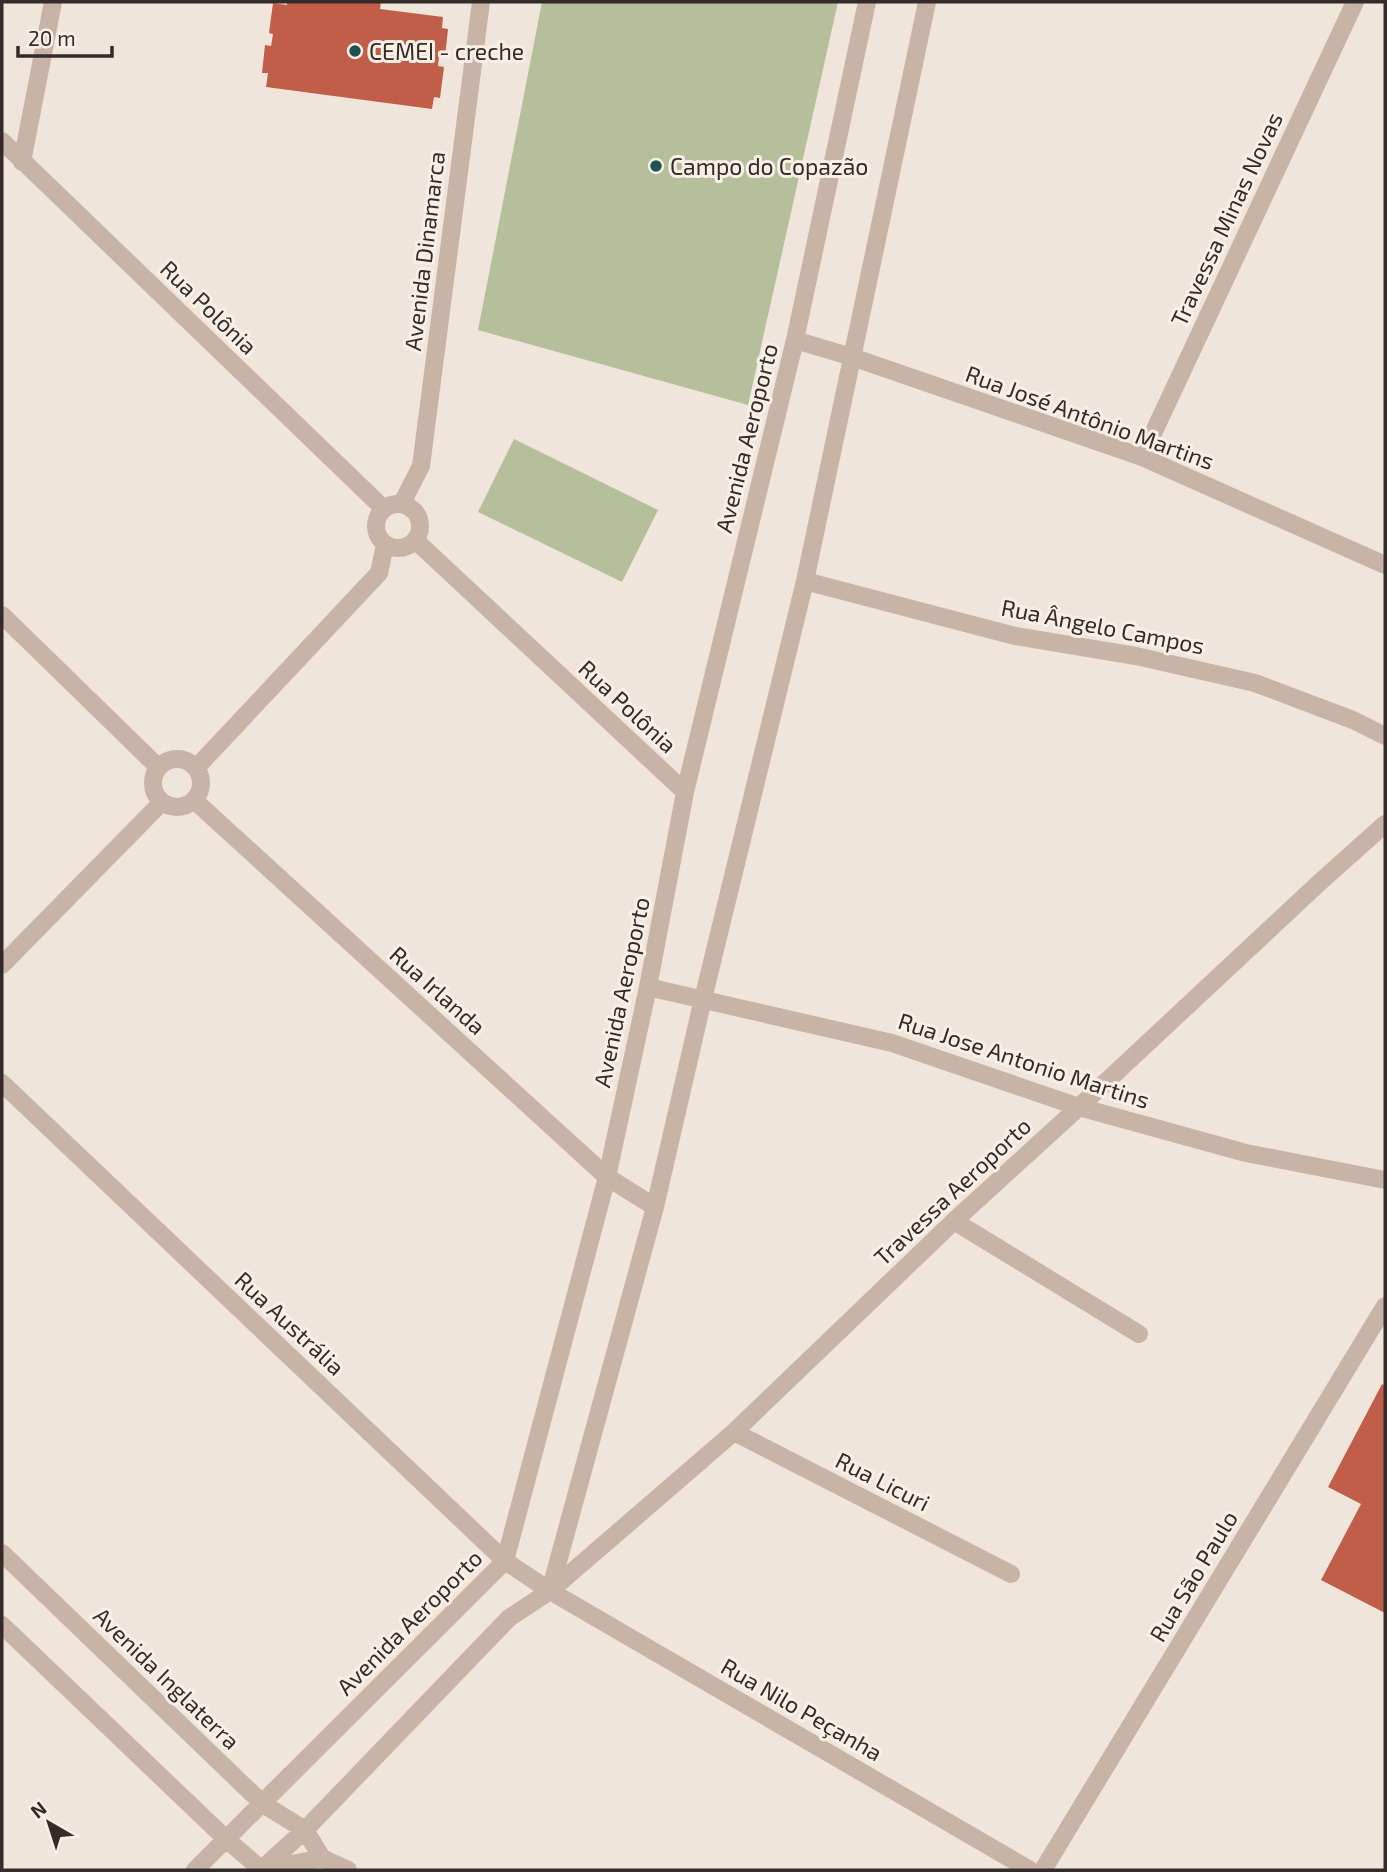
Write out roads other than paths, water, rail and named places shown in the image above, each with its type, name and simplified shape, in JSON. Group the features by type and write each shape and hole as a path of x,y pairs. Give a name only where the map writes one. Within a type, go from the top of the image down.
{"street":[{"path":"22,162 53,2"},
{"name":"Avenida Dinamarca","path":"402,503 421,466 481,2"},
{"name":"Avenida Aeroporto","path":"195,1870 505,1560 607,1177 648,987 685,792 795,340 867,2"},
{"path":"262,1870 305,1830 509,1618 550,1591 656,1207 703,999 805,581 927,2"},
{"name":"Travessa Minas Novas","path":"1142,457 1355,2"},
{"name":"Rua Polônia","path":"2,141 383,508"},
{"name":"Rua José Antônio Martins","path":"795,340 852,357 1142,457 1385,565"},
{"path":"390,503 402,503 413,508 419,518 421,530 415,540 405,547 393,548 385,545 376,533 375,521 383,508 390,503"},
{"name":"Rua Polônia","path":"415,540 685,792"},
{"path":"196,768 379,573 385,545"},
{"name":"Rua Ângelo Campos","path":"805,581 1015,636 1136,656 1255,683 1353,720 1385,736"},
{"path":"2,615 158,767"},
{"path":"178,758 188,761 196,768 201,776 201,785 194,800 187,805 178,807 162,802 156,795 154,776 158,767 167,760 178,758"},
{"name":"Rua Irlanda","path":"194,800 607,1177 656,1207"},
{"path":"2,965 162,802"},
{"name":"Travessa Aeroporto","path":"550,1591 734,1432 954,1221 1385,824"},
{"name":"Rua Jose Antonio Martins","path":"648,987 892,1043 1079,1107 1246,1153 1385,1180"},
{"name":"Rua Austrália","path":"2,1083 505,1560 550,1591"},
{"path":"954,1221 1139,1334"},
{"name":"Rua São Paulo","path":"1043,1870 1385,1306"},
{"name":"Rua Licuri","path":"734,1432 1011,1574"},
{"name":"Avenida Inglaterra","path":"2,1553 263,1804 305,1830"},
{"name":"Rua Nilo Peçanha","path":"550,1591 1030,1870"},
{"path":"2,1625 226,1839 262,1870"},
{"path":"305,1830 322,1858 348,1870"},
{"path":"262,1870 322,1858"}],"place":[{"name":"CEMEI - creche","path":"355,51"},
{"name":"Campo do Copazão","path":"656,166"}]}
